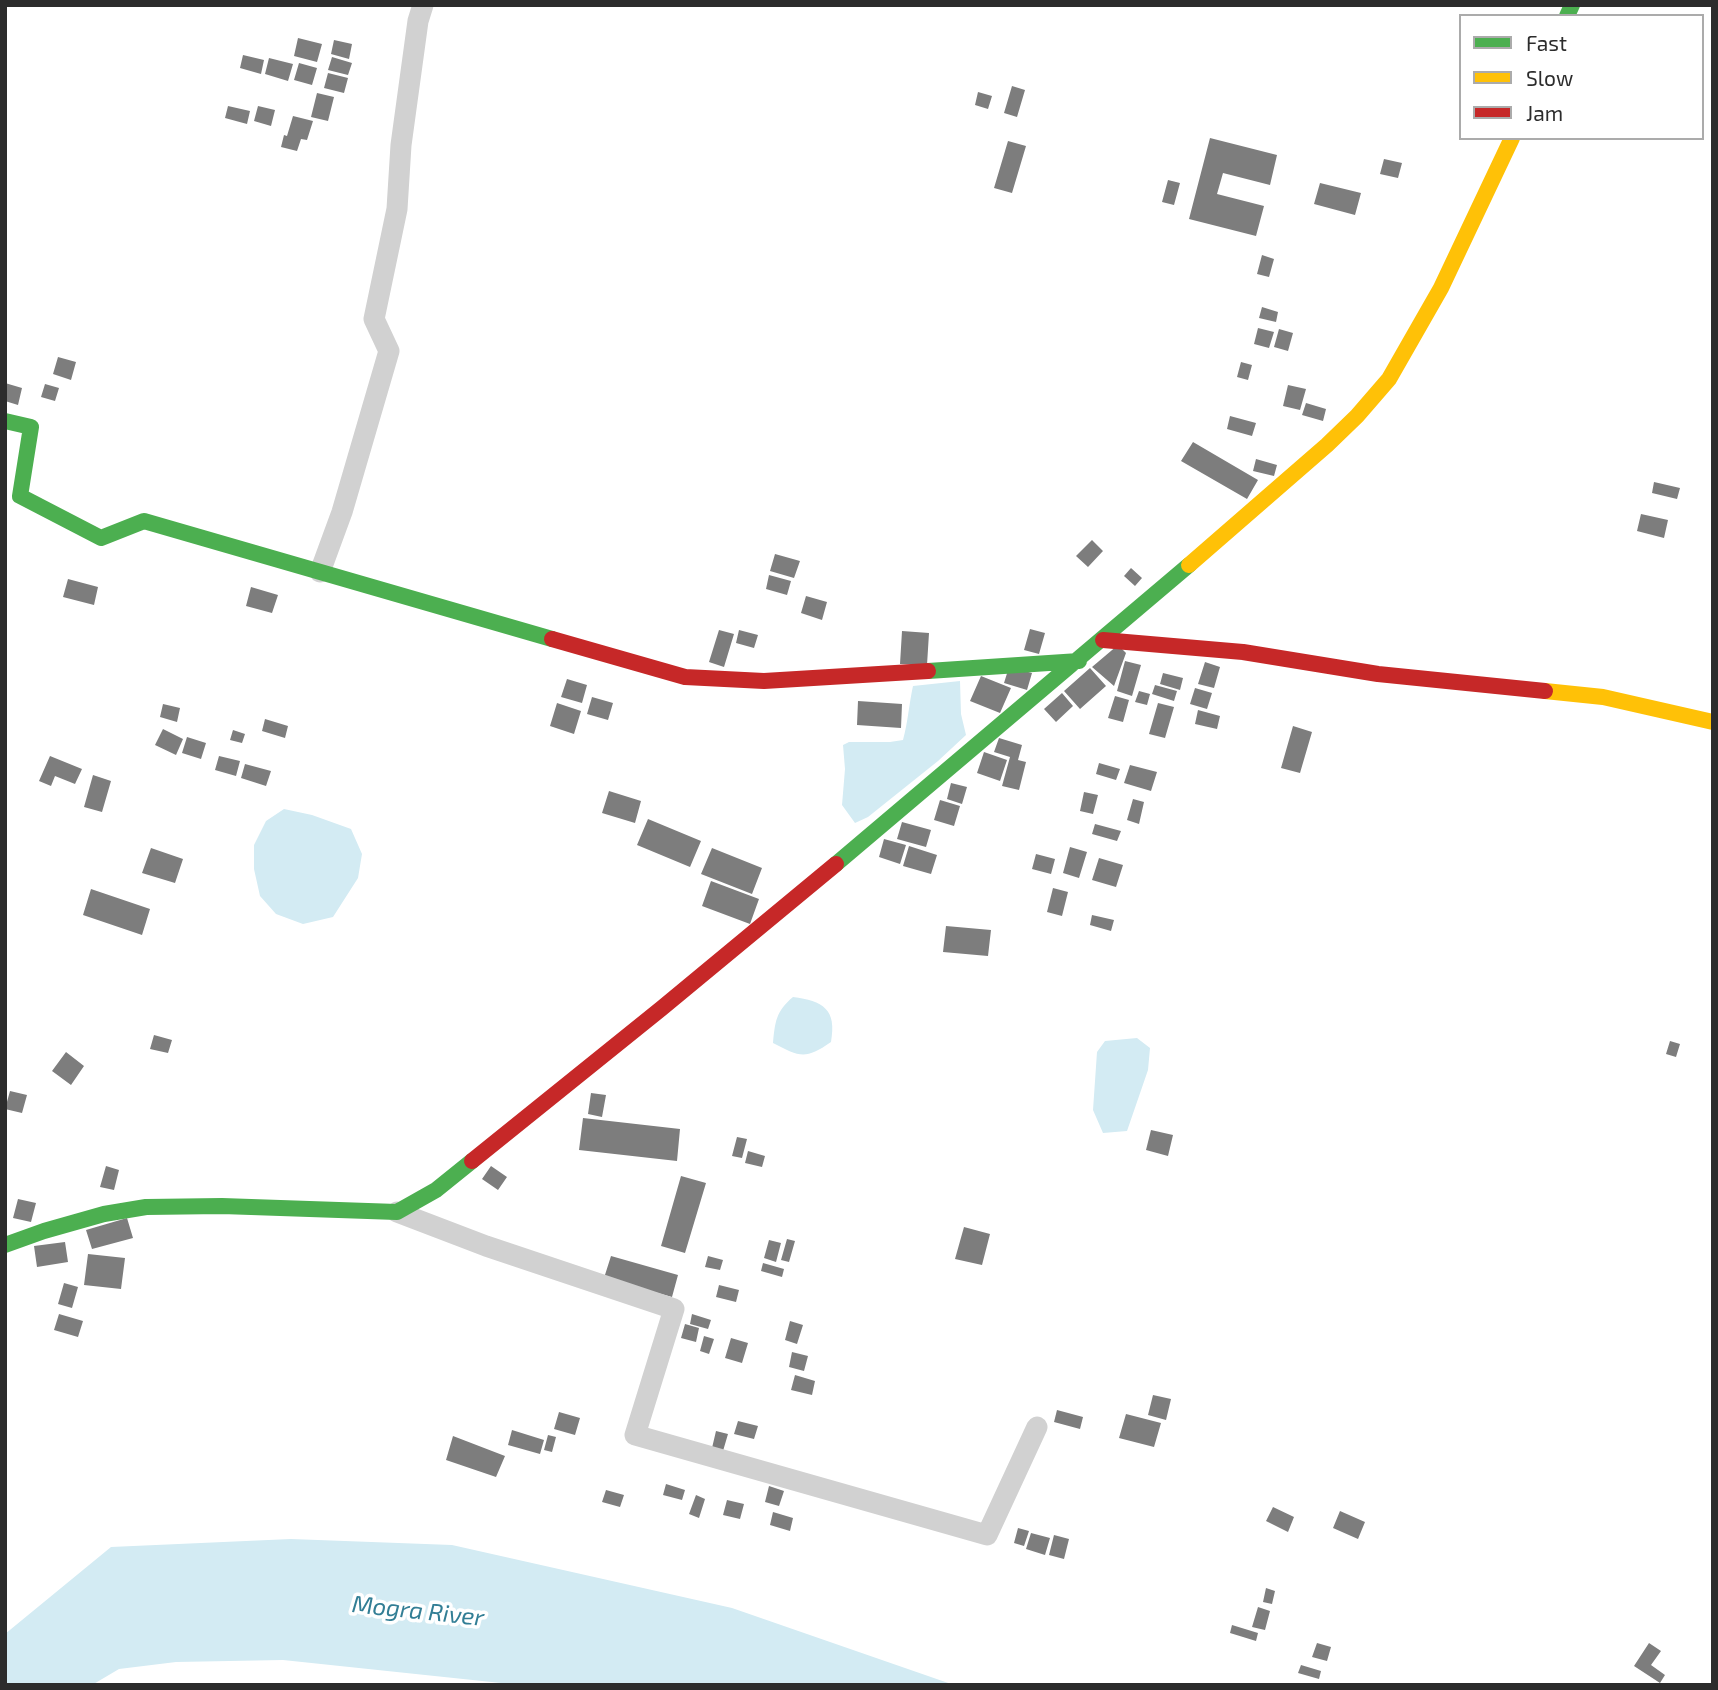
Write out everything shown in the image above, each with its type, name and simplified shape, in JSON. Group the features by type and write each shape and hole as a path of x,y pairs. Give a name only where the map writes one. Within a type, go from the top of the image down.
{"street":[{"path":"320,572 342,512 389,351 374,319 397,209 401,145 418,21 423,5"},
{"path":"397,1212 436,1190 695,982 1079,661 1327,445 1389,379 1404,355 1441,288 1511,140"},
{"path":"5,421 31,427 20,496 100,538 144,521 685,677 764,681 1079,661"},
{"path":"1103,640 1243,652 1378,674 1603,697 1713,722"},
{"path":"5,1245 104,1214 146,1207 222,1206 397,1212 486,1246 674,1309 635,1435 987,1535 1037,1427"}],"water":[{"path":"960,681 961,714 966,735 868,817 855,823 842,805 845,769 843,745 849,742 903,740 913,686"},
{"path":"284,809 312,815 351,829 362,854 358,878 333,917 303,924 276,914 260,896 254,869 254,845 266,821"},
{"path":"793,997 820,1004 830,1014 831,1042 815,1052 796,1054 773,1043 777,1017"},
{"path":"1137,1038 1150,1048 1148,1070 1127,1131 1103,1133 1093,1110 1097,1052 1105,1041"},
{"name":"Mogra River","path":"291,1539 452,1545 732,1608 954,1685 520,1685 283,1660 176,1662 119,1669 92,1685 5,1685 5,1634 111,1547"}],"building":[{"path":"298,38 322,44 317,62 294,56"},
{"path":"334,40 352,44 349,59 331,54"},
{"path":"243,55 264,60 261,74 240,68"},
{"path":"332,57 352,63 348,75 328,70"},
{"path":"269,58 293,64 288,81 265,74"},
{"path":"299,63 317,68 312,85 294,80"},
{"path":"328,73 348,78 344,93 324,88"},
{"path":"1012,86 1025,90 1017,117 1004,113"},
{"path":"978,92 992,96 988,109 975,105"},
{"path":"317,93 334,97 328,121 311,117"},
{"path":"228,106 250,111 247,124 225,118"},
{"path":"258,106 275,110 271,126 254,121"},
{"path":"293,116 313,121 307,140 301,139 297,151 281,147"},
{"path":"1210,138 1277,155 1270,185 1223,173 1217,194 1264,206 1256,236 1189,219"},
{"path":"1008,141 1026,146 1012,193 994,188"},
{"path":"1384,159 1402,163 1398,178 1380,174"},
{"path":"1168,180 1180,183 1174,205 1162,202"},
{"path":"1320,183 1361,193 1355,215 1314,204"},
{"path":"1262,255 1274,259 1269,277 1257,274"},
{"path":"1262,307 1278,312 1276,322 1259,318"},
{"path":"1258,328 1274,332 1269,348 1254,344"},
{"path":"1279,329 1293,333 1288,351 1274,347"},
{"path":"58,357 76,362 71,380 53,374"},
{"path":"1241,362 1252,365 1248,380 1237,377"},
{"path":"5,383 22,388 18,405 5,401"},
{"path":"45,384 59,388 55,401 41,397"},
{"path":"1288,385 1306,389 1300,410 1283,406"},
{"path":"1306,403 1326,409 1323,421 1302,415"},
{"path":"1230,416 1256,423 1252,436 1227,429"},
{"path":"1193,442 1258,480 1247,499 1181,461"},
{"path":"1256,459 1277,465 1274,476 1253,471"},
{"path":"1654,482 1680,488 1677,499 1652,493"},
{"path":"1641,514 1668,520 1664,538 1637,531"},
{"path":"1092,540 1103,551 1088,567 1076,556"},
{"path":"775,554 800,561 794,578 770,571"},
{"path":"1131,568 1142,578 1135,586 1124,576"},
{"path":"769,575 791,581 787,595 766,589"},
{"path":"68,579 98,587 94,605 63,597"},
{"path":"251,587 278,595 272,613 246,606"},
{"path":"806,596 827,602 822,620 801,613"},
{"path":"1030,629 1045,633 1039,654 1024,650"},
{"path":"719,630 734,634 724,667 709,662"},
{"path":"739,630 758,635 754,648 736,643"},
{"path":"902,631 929,633 927,665 900,664"},
{"path":"1118,645 1126,653 1114,686 1092,667"},
{"path":"1125,661 1141,665 1132,696 1117,691"},
{"path":"1205,662 1220,667 1214,688 1198,684"},
{"path":"1009,667 1032,673 1027,690 1004,683"},
{"path":"1090,668 1106,686 1080,709 1064,691"},
{"path":"1163,673 1183,678 1180,690 1160,684"},
{"path":"981,676 1011,688 1000,713 970,701"},
{"path":"567,679 587,685 582,703 561,697"},
{"path":"1155,685 1177,691 1174,701 1152,694"},
{"path":"1195,688 1212,693 1207,709 1190,704"},
{"path":"1139,691 1150,694 1147,705 1135,702"},
{"path":"1062,693 1073,706 1056,722 1044,709"},
{"path":"1115,696 1129,700 1123,722 1108,718"},
{"path":"592,697 613,703 608,720 587,714"},
{"path":"858,701 902,704 901,728 857,725"},
{"path":"557,703 581,711 574,734 550,726"},
{"path":"1158,703 1174,707 1165,738 1149,734"},
{"path":"163,704 180,708 177,722 160,717"},
{"path":"1198,710 1220,716 1217,729 1195,724"},
{"path":"265,719 288,726 285,738 262,731"},
{"path":"1293,726 1312,732 1300,773 1281,768"},
{"path":"163,729 183,739 176,755 155,745"},
{"path":"233,730 245,734 242,743 230,740"},
{"path":"187,737 206,743 201,759 182,753"},
{"path":"999,738 1022,745 1018,760 1026,762 1019,790 1002,786 1010,757 994,752"},
{"path":"984,752 1007,760 1000,781 977,773"},
{"path":"50,756 82,769 75,784 55,776 51,786 39,781"},
{"path":"219,756 240,761 236,776 215,770"},
{"path":"1099,763 1120,769 1116,780 1096,774"},
{"path":"245,764 271,771 266,786 241,778"},
{"path":"1130,765 1157,772 1151,791 1124,783"},
{"path":"93,775 111,781 102,812 84,807"},
{"path":"951,783 967,787 962,804 947,799"},
{"path":"609,791 641,801 635,823 602,813"},
{"path":"1084,792 1098,795 1093,814 1080,811"},
{"path":"1133,799 1144,802 1139,824 1127,820"},
{"path":"940,800 960,806 954,826 934,820"},
{"path":"648,819 701,841 690,867 637,845"},
{"path":"902,822 931,830 926,847 897,839"},
{"path":"1095,824 1121,831 1117,841 1092,834"},
{"path":"884,839 906,845 900,864 879,857"},
{"path":"909,846 937,855 931,874 903,866"},
{"path":"1070,847 1087,852 1079,878 1063,873"},
{"path":"151,848 183,859 175,883 142,873"},
{"path":"712,848 762,868 752,894 701,874"},
{"path":"1036,854 1055,859 1051,874 1032,869"},
{"path":"1099,858 1123,865 1116,887 1092,880"},
{"path":"711,881 759,899 750,924 702,906"},
{"path":"1053,888 1068,892 1062,916 1047,912"},
{"path":"91,889 150,909 142,935 83,915"},
{"path":"1092,915 1114,920 1111,931 1090,925"},
{"path":"946,926 991,930 988,956 943,952"},
{"path":"154,1035 172,1040 168,1053 150,1049"},
{"path":"1670,1041 1680,1044 1676,1057 1666,1054"},
{"path":"66,1052 84,1066 71,1085 52,1071"},
{"path":"10,1091 27,1095 22,1113 5,1109"},
{"path":"591,1093 606,1095 602,1117 588,1114"},
{"path":"583,1118 680,1129 677,1161 579,1150"},
{"path":"1151,1130 1173,1135 1168,1156 1146,1150"},
{"path":"737,1137 747,1139 742,1158 732,1156"},
{"path":"748,1151 765,1156 762,1167 745,1163"},
{"path":"106,1166 119,1170 114,1190 100,1187"},
{"path":"491,1166 507,1177 498,1190 482,1179"},
{"path":"681,1176 706,1183 685,1253 661,1246"},
{"path":"18,1199 36,1203 31,1222 13,1218"},
{"path":"127,1218 133,1238 92,1249 86,1230"},
{"path":"964,1227 990,1234 982,1265 955,1259"},
{"path":"787,1239 795,1241 789,1262 781,1260"},
{"path":"769,1240 781,1243 776,1262 764,1258"},
{"path":"65,1242 68,1262 37,1267 34,1246"},
{"path":"88,1254 125,1258 121,1289 84,1285"},
{"path":"611,1256 678,1275 672,1297 604,1278"},
{"path":"708,1256 723,1260 720,1270 705,1267"},
{"path":"763,1263 784,1269 782,1277 761,1271"},
{"path":"64,1283 78,1287 72,1308 58,1304"},
{"path":"719,1285 739,1290 736,1302 716,1297"},
{"path":"59,1314 83,1321 78,1337 54,1330"},
{"path":"692,1314 711,1320 708,1329 690,1324"},
{"path":"790,1321 803,1325 797,1344 785,1340"},
{"path":"685,1324 699,1328 696,1342 681,1338"},
{"path":"704,1336 714,1339 709,1354 700,1351"},
{"path":"731,1338 748,1343 742,1363 725,1358"},
{"path":"792,1352 808,1356 804,1371 789,1367"},
{"path":"795,1375 815,1381 812,1395 791,1390"},
{"path":"1153,1395 1171,1399 1166,1420 1148,1415"},
{"path":"1057,1410 1083,1417 1080,1429 1054,1422"},
{"path":"559,1412 580,1418 575,1435 554,1429"},
{"path":"1126,1414 1161,1423 1154,1447 1119,1438"},
{"path":"738,1421 758,1426 754,1439 734,1434"},
{"path":"512,1430 544,1440 540,1454 508,1445"},
{"path":"716,1431 728,1434 723,1451 712,1448"},
{"path":"548,1435 556,1437 552,1452 544,1450"},
{"path":"453,1436 505,1456 496,1477 446,1460"},
{"path":"666,1484 685,1490 682,1500 663,1495"},
{"path":"769,1486 784,1491 779,1506 765,1502"},
{"path":"606,1490 624,1495 620,1507 602,1502"},
{"path":"696,1495 705,1499 699,1518 689,1514"},
{"path":"727,1500 744,1504 740,1519 723,1515"},
{"path":"1273,1507 1294,1517 1288,1532 1266,1521"},
{"path":"1340,1511 1365,1522 1358,1539 1333,1528"},
{"path":"773,1512 793,1518 790,1531 770,1525"},
{"path":"1018,1528 1029,1531 1024,1546 1014,1543"},
{"path":"1031,1533 1050,1538 1045,1555 1026,1549"},
{"path":"1054,1535 1069,1539 1064,1559 1049,1555"},
{"path":"1266,1588 1275,1591 1272,1604 1263,1602"},
{"path":"1258,1607 1270,1611 1265,1630 1252,1627"},
{"path":"1232,1625 1258,1633 1256,1641 1230,1633"},
{"path":"1317,1643 1331,1647 1327,1661 1312,1657"},
{"path":"1649,1643 1661,1651 1651,1665 1665,1675 1660,1683 1634,1666"},
{"path":"1301,1665 1321,1671 1319,1679 1298,1673"}],"traffic: fast":[{"path":"1568,14 1572,5"},
{"path":"5,421 31,427 20,496 101,538 144,521 552,639"},
{"path":"836,864 1189,565"},
{"path":"928,671 1079,661"},
{"path":"5,1245 104,1214 146,1207 222,1206 397,1212 436,1190 472,1161"}],"traffic: slow":[{"path":"1189,565 1327,445 1389,379 1441,288 1511,140"},
{"path":"1545,691 1603,697 1713,722"}],"traffic: jam":[{"path":"552,639 685,677 764,681 928,671"},
{"path":"1103,640 1243,652 1378,674 1545,691"},
{"path":"472,1161 836,864"}]}
